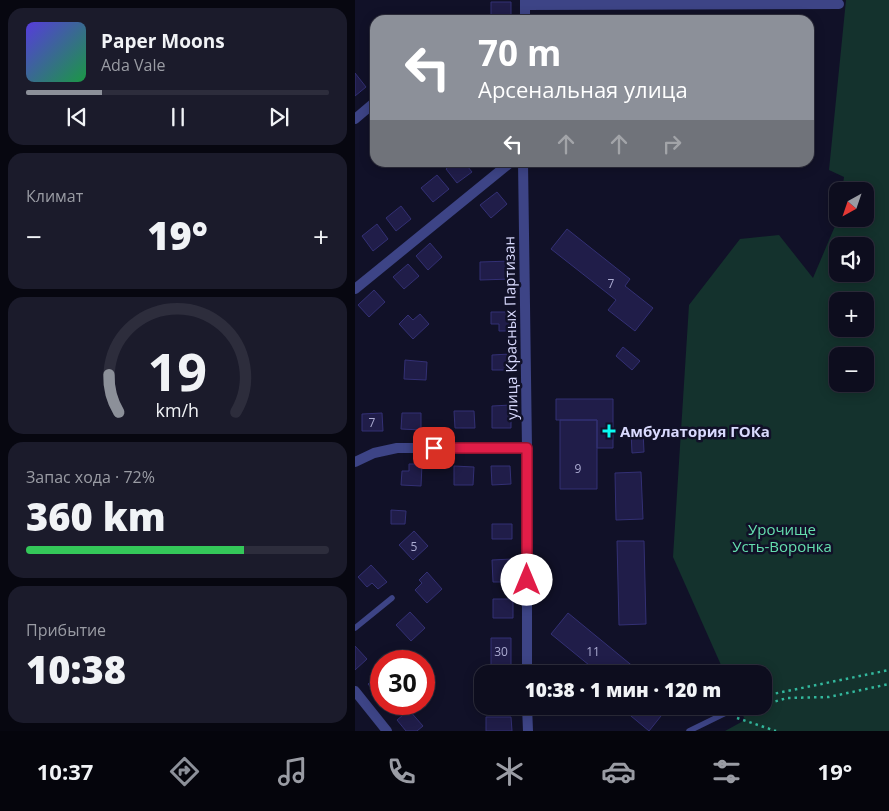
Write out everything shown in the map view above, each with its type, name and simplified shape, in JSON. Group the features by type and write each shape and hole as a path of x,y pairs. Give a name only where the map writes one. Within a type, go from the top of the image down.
{"street":[{"path":"525,15 525,2 839,4"},
{"path":"355,119 370,106"},
{"path":"355,289 505,167"},
{"name":"улица Красных Партизан","path":"523,167 527,448 527,665"},
{"path":"355,462 374,453 397,448 527,448"},
{"path":"355,691 387,731"},
{"path":"527,715 527,731"}],"lane":[{"path":"355,628 391,598"},
{"path":"689,731 721,715"}],"path":[{"path":"772,694 889,670"},
{"path":"772,702 787,698 829,698 889,684"},
{"path":"728,715 776,731"}],"green space":[{"name":"Урочище Усть-Воронка","path":"846,0 889,0 889,731 725,731 745,720 743,715 772,715 772,665 721,665 673,557 689,305 740,239 779,235 813,278 829,240 829,282 874,282 874,237 830,237 834,228 874,228 874,182 843,182 844,177 829,170"}],"building":[{"path":"491,2 511,2 511,15 491,15"},
{"path":"355,73 366,87 355,96"},
{"path":"448,167 468,167 472,172 457,183 446,169"},
{"path":"437,175 449,189 433,202 421,188"},
{"path":"497,192 507,204 491,218 480,205"},
{"path":"401,206 411,219 396,231 386,218"},
{"path":"377,224 388,239 373,251 362,236"},
{"path":"567,229 630,279 625,286 653,308 635,331 608,310 616,300 551,249"},
{"path":"430,243 442,257 428,270 416,256"},
{"path":"511,261 512,279 480,280 480,262"},
{"path":"408,264 419,276 404,289 393,277"},
{"path":"374,290 385,302 369,317 358,305"},
{"path":"491,312 510,312 510,331 499,331 499,324 491,324"},
{"path":"420,314 429,324 413,339 399,324 408,315 413,320"},
{"path":"623,347 640,361 632,370 616,356"},
{"path":"510,354 510,370 492,370 492,355"},
{"path":"405,360 427,362 426,380 404,379"},
{"path":"556,399 613,399 613,448 597,448 597,420 556,420"},
{"path":"511,405 511,428 492,428 492,406"},
{"path":"454,411 474,411 475,428 455,428"},
{"path":"382,413 383,431 362,431 362,414"},
{"path":"402,413 421,413 421,430 401,429"},
{"path":"560,420 597,420 597,489 560,489"},
{"path":"631,431 643,431 644,452 632,453"},
{"path":"409,464 422,464 421,486 401,485 402,471 409,471"},
{"path":"454,466 474,467 473,485 454,485"},
{"path":"491,466 510,466 511,484 492,485"},
{"path":"641,472 643,519 616,520 615,473"},
{"path":"391,510 406,511 405,524 391,524"},
{"path":"492,524 512,524 512,539 492,539"},
{"path":"414,531 428,546 413,560 399,545"},
{"path":"617,541 644,541 646,624 619,625"},
{"path":"512,559 513,582 493,582 492,560"},
{"path":"371,565 387,582 378,589 372,583 367,587 358,577"},
{"path":"427,572 442,589 427,603 415,590 422,583 419,580"},
{"path":"493,599 513,599 513,618 493,618"},
{"path":"410,612 425,628 411,641 396,625"},
{"path":"568,613 631,665 589,665 551,634"},
{"path":"491,638 511,638 511,665 491,665"},
{"path":"355,646 367,659 355,670"},
{"path":"403,715 413,715 423,726 417,731 406,731 397,720"},
{"path":"630,715 662,715 649,731"},
{"path":"486,717 511,717 512,731 486,731"}],"place":[{"name":"Амбулатория ГОКа","path":"609,431"}],"route":[{"path":"434,448 527,448 527,580"}]}
